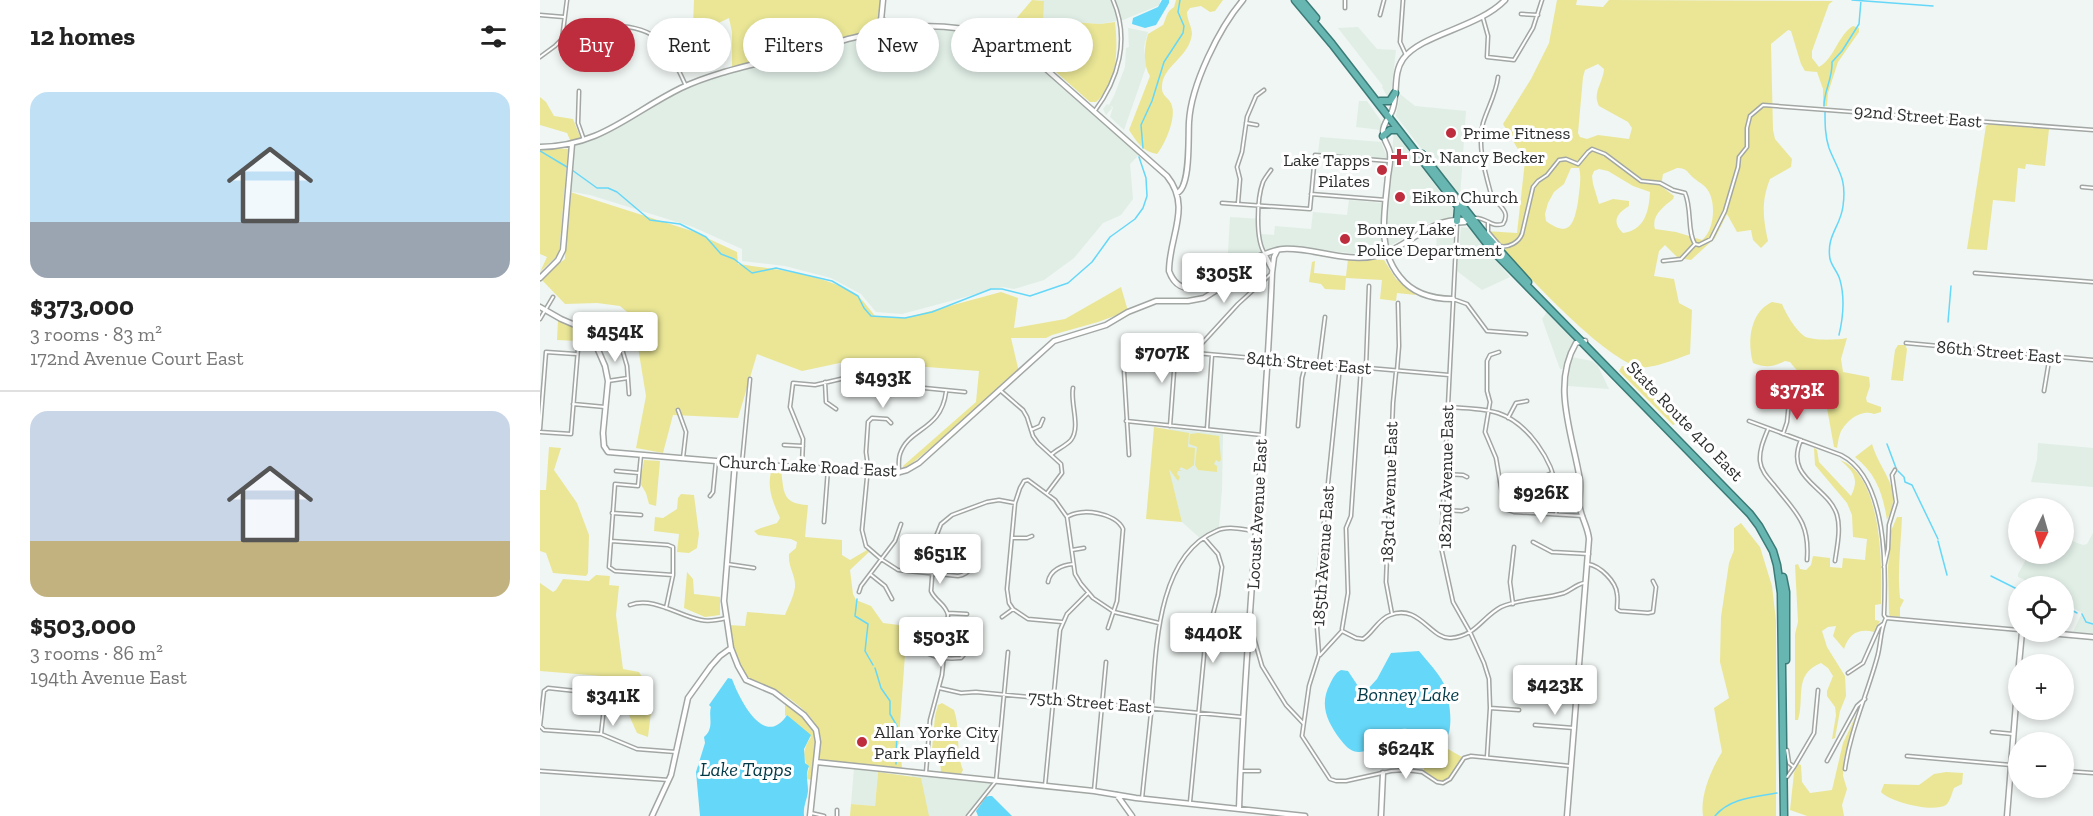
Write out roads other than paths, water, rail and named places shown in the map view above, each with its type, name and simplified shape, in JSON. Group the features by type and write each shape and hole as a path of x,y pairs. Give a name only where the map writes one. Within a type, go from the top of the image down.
{"highway":[{"path":"1295,0 1390,117"},
{"path":"1301,0 1390,117"},
{"path":"1380,101 1390,101 1395,93"},
{"name":"State Route 410 East","path":"1390,117 1458,208 1496,247 1580,344 1741,504 1759,526 1773,551 1781,593 1786,816"},
{"name":"State Route 410 East","path":"1390,117 1491,249 1580,344 1748,506 1771,538 1781,566 1786,592 1786,816"},
{"path":"1383,136 1390,130 1398,130"},
{"path":"1457,222 1458,208"}],"street":[{"path":"540,57 561,42 567,0"},
{"path":"881,18 883,0"},
{"path":"1094,111 1113,82 1119,65 1121,31 1113,0"},
{"path":"1178,193 1182,191 1185,181 1189,121 1194,97 1219,36 1230,16 1243,0"},
{"path":"1345,8 1346,0"},
{"path":"1380,15 1384,0"},
{"path":"1403,0 1400,42 1406,56"},
{"path":"1505,0 1483,18 1424,43 1406,56 1397,72 1390,117 1383,127 1383,136 1390,153 1384,243 1398,275 1414,290 1429,297 1467,303 1487,331 1526,334"},
{"path":"1483,18 1488,36 1487,57 1514,60 1533,28 1542,0"},
{"path":"1521,14 1538,15"},
{"path":"540,15 564,17"},
{"path":"939,26 967,29 1007,40 1023,49 1163,173 1178,193 1179,208 1169,269 1177,285 1186,288 1195,288 1278,250 1372,257 1387,252 1422,230 1442,224 1480,218 1488,223 1500,226 1503,224 1506,218 1504,210 1492,197 1481,145 1483,122 1495,96 1498,77"},
{"path":"540,147 572,144 584,140 618,126 686,86 722,73 856,37"},
{"path":"680,72 686,86"},
{"path":"1238,203 1240,179 1237,167 1242,152 1248,113 1253,100 1258,93 1264,90"},
{"path":"579,91 578,123 584,140"},
{"name":"92nd Street East","path":"1695,244 1699,245 1711,239 1725,211 1739,157 1747,147 1749,118 1762,105 2093,130"},
{"path":"1246,123 1257,125"},
{"path":"540,278 558,260 563,250 572,144"},
{"path":"1488,223 1488,232 1500,246 1518,241 1522,234 1535,184 1547,176 1559,160 1566,159 1578,164 1592,149 1605,154 1641,181 1660,183 1685,193 1695,244 1681,259 1663,261"},
{"path":"1222,203 1310,209 1315,155 1389,161"},
{"path":"1194,353 1238,304 1272,273 1258,236 1263,183 1270,170"},
{"path":"2082,187 2093,188"},
{"path":"1311,194 1386,200"},
{"name":"182nd Avenue East","path":"1457,222 1441,547 1453,602 1470,632 1487,671 1490,708 1487,758"},
{"name":"Locust Avenue East","path":"1238,816 1242,717 1272,273 1274,256 1278,250"},
{"path":"1975,273 2093,282"},
{"name":"Church Lake Road East","path":"587,331 602,359 608,381 603,429 605,448 611,453 899,473 919,463 1054,341 1106,325 1128,312 1156,301 1188,301 1204,298 1224,285 1226,282 1224,275"},
{"path":"1366,368 1369,286"},
{"path":"540,319 553,297"},
{"name":"183rd Avenue East","path":"1392,614 1387,595 1386,573 1393,403 1399,346 1398,303"},
{"path":"540,307 587,331 579,342 577,354 571,434 540,431 542,376 546,352 577,354"},
{"path":"1319,364 1325,317"},
{"path":"623,333 622,349 629,394"},
{"name":"86th Street East","path":"1906,343 2093,360"},
{"path":"1567,816 1589,554 1589,534 1580,506 1579,478 1565,412 1566,370 1580,344"},
{"name":"84th Street East","path":"1169,351 1449,375"},
{"path":"1499,352 1490,355 1487,361 1487,393 1490,402 1486,436 1496,458 1503,502 1514,512 1583,516"},
{"path":"1170,426 1177,353"},
{"path":"1207,429 1212,354"},
{"path":"2044,391 2049,361 2054,357"},
{"path":"1298,426 1302,378 1306,363"},
{"name":"185th Avenue East","path":"1340,366 1316,614 1318,657 1309,686 1303,723 1304,740 1332,780 1340,781 1383,773"},
{"path":"1318,657 1342,631 1348,593 1346,528 1351,516 1361,368"},
{"path":"1124,371 1129,455"},
{"path":"608,381 628,378"},
{"path":"802,467 802,435 790,410 793,382 812,385 845,378 965,392"},
{"path":"742,463 750,379"},
{"path":"825,382 826,402 836,409"},
{"path":"1052,454 1069,442 1073,436 1075,420 1072,402 1073,388"},
{"path":"1000,389 1023,410 1038,443 1061,464 1062,473 1047,493"},
{"path":"899,473 899,458 904,446 939,415 944,406 946,391"},
{"path":"1508,417 1516,403 1527,401"},
{"path":"1783,434 1789,402"},
{"path":"573,404 605,407"},
{"path":"1447,407 1495,412 1508,417 1524,428 1536,440 1552,473 1557,491 1556,515"},
{"path":"678,410 686,432 683,458"},
{"path":"891,423 887,419 870,419 862,535 868,549 898,570 965,575 971,569 975,549"},
{"path":"1031,430 1040,426 1043,419"},
{"path":"1126,421 1262,435"},
{"path":"1749,421 1841,455 1854,464 1868,483 1876,506 1882,536 1884,615 1886,618 1878,655 1849,748 1845,770"},
{"path":"1768,429 1760,453 1761,466 1766,476 1802,520 1808,542 1807,560"},
{"path":"1801,440 1797,454 1799,468 1837,514 1839,529 1835,561"},
{"path":"784,445 803,446"},
{"path":"641,455 638,486 615,484 609,565 611,569 673,575"},
{"path":"710,496 713,492 716,461"},
{"path":"735,462 724,595 730,648 747,680 776,693 812,723 818,736 811,814 824,816"},
{"path":"824,522 828,469"},
{"path":"1884,570 1889,525 1896,502 1892,475 1895,470"},
{"path":"616,471 639,472"},
{"path":"1543,477 1552,473"},
{"path":"1445,474 1467,477"},
{"path":"1062,622 1028,619 1012,609 1008,600 1015,503 1024,481 1028,480 1047,493 1060,505 1067,517 1077,578 1089,593 1101,605 1114,612 1159,623"},
{"path":"926,773 930,720 939,688 948,612 932,593 936,534 942,523 952,515 987,502 999,500 1015,503"},
{"path":"1442,510 1467,509"},
{"path":"1067,517 1077,512 1112,516 1120,522 1123,529 1118,596 1108,628"},
{"path":"612,513 641,515"},
{"path":"859,592 896,538 901,524"},
{"path":"1142,799 1159,623 1166,596 1178,567 1186,555 1216,530 1225,528 1256,531"},
{"path":"1012,538 1032,536"},
{"path":"1190,804 1206,639 1222,567 1218,554 1204,538"},
{"path":"611,541 672,546 674,550 673,575 666,608"},
{"path":"1533,542 1552,552 1589,554"},
{"path":"1513,604 1510,582 1514,547"},
{"path":"1072,550 1084,548"},
{"path":"727,564 754,568"},
{"path":"1048,582 1049,577 1060,567 1073,564"},
{"path":"1588,564 1599,567 1615,588 1617,609 1620,611 1653,612 1656,587 1653,581"},
{"path":"870,574 885,586 892,599"},
{"path":"1342,631 1356,638 1364,638 1383,619 1392,614 1412,614 1447,638 1470,632 1500,608 1558,595 1586,583"},
{"path":"1045,786 1062,622 1089,593"},
{"path":"630,605 636,603 666,608 703,621 726,618"},
{"path":"1002,617 1012,609"},
{"path":"948,612 967,614"},
{"path":"1886,618 2008,630"},
{"path":"1250,624 1262,666 1286,705 1303,723"},
{"path":"1848,674 1863,663 1879,627 1883,624"},
{"path":"2074,635 2093,637"},
{"path":"923,647 929,655 943,658 961,658 967,651"},
{"path":"652,816 669,780 690,694 720,656 730,648"},
{"path":"968,816 996,781 1008,652"},
{"path":"1094,791 1106,662"},
{"name":"75th Street East","path":"939,688 961,693 1004,694 1242,717"},
{"path":"601,734 606,699 604,694 545,689 540,726 542,729 601,734 637,749 676,752"},
{"path":"1787,777 1814,733 1818,690"},
{"path":"1827,761 1857,706 1865,699"},
{"path":"1490,708 1519,710"},
{"path":"1535,725 1574,728"},
{"path":"1992,732 2008,734"},
{"path":"1787,750 1789,763 1794,767"},
{"path":"1907,756 2008,766"},
{"path":"1381,816 1383,773 1400,770 1419,771 1443,783 1450,779 1466,758 1570,766"},
{"path":"816,762 1305,816"},
{"path":"540,771 669,780"},
{"path":"1240,771 1259,771"},
{"path":"2074,772 2093,773"},
{"path":"1117,795 1132,816"},
{"path":"2007,816 2008,798"},
{"path":"837,810 837,816"}],"water":[{"path":"1162,0 1169,0 1169,3 1156,25 1145,28 1132,24 1133,18 1158,7"},
{"name":"Bonney Lake","path":"1419,651 1444,684 1450,711 1446,740 1441,745 1432,747 1424,744 1411,730 1400,729 1365,751 1358,752 1350,749 1335,732 1326,713 1325,699 1334,676 1341,670 1348,671 1360,689 1367,690 1377,679 1391,653"},
{"name":"Lake Tapps","path":"728,678 732,679 746,708 761,724 770,727 778,724 787,715 811,735 804,749 805,763 809,766 804,816 700,816 696,772 705,743 704,737 710,726 711,707 709,705"},
{"path":"989,796 992,796 1012,816 978,816 976,811"}],"waterway":[{"path":"1143,148 1141,125 1152,101 1164,62 1183,33 1184,26 1178,12 1180,0"},
{"path":"1852,0 1933,6"},
{"path":"1824,106 1832,62 1859,24 1861,0"},
{"path":"1825,111 1825,130 1829,148 1844,188 1842,213 1829,251 1843,294 1839,335"},
{"path":"540,151 567,167"},
{"path":"572,170 597,188 608,188 617,192 650,220 680,224 706,237 721,254 734,259 752,273 776,268 832,281 858,296 871,316 905,318 932,312 991,289 1002,289 1030,296 1068,283 1092,262 1110,237 1135,219 1143,208 1147,196 1146,178 1139,157"},
{"path":"1948,322 1951,286"},
{"path":"1887,444 1896,468"},
{"path":"1898,471 1904,477 1905,482 1912,485 1938,539"},
{"path":"1938,541 1947,575"},
{"path":"1991,576 2008,584"},
{"path":"857,599 855,616 868,624 865,651 873,665"},
{"path":"2082,614 2086,622 2093,624"},
{"path":"875,668 881,688 890,701 890,714 897,726 896,764"},
{"path":"1715,816 1735,802 1777,793"}],"place":[{"name":"Prime Fitness","path":"1451,133"},
{"name":"Dr. Nancy Becker","path":"1399,157"},
{"name":"Lake Tapps Pilates","path":"1382,170"},
{"name":"Eikon Church","path":"1400,197"},
{"name":"Bonney Lake Police Department","path":"1345,239"},
{"name":"Allan Yorke City Park Playfield","path":"862,742"}]}
